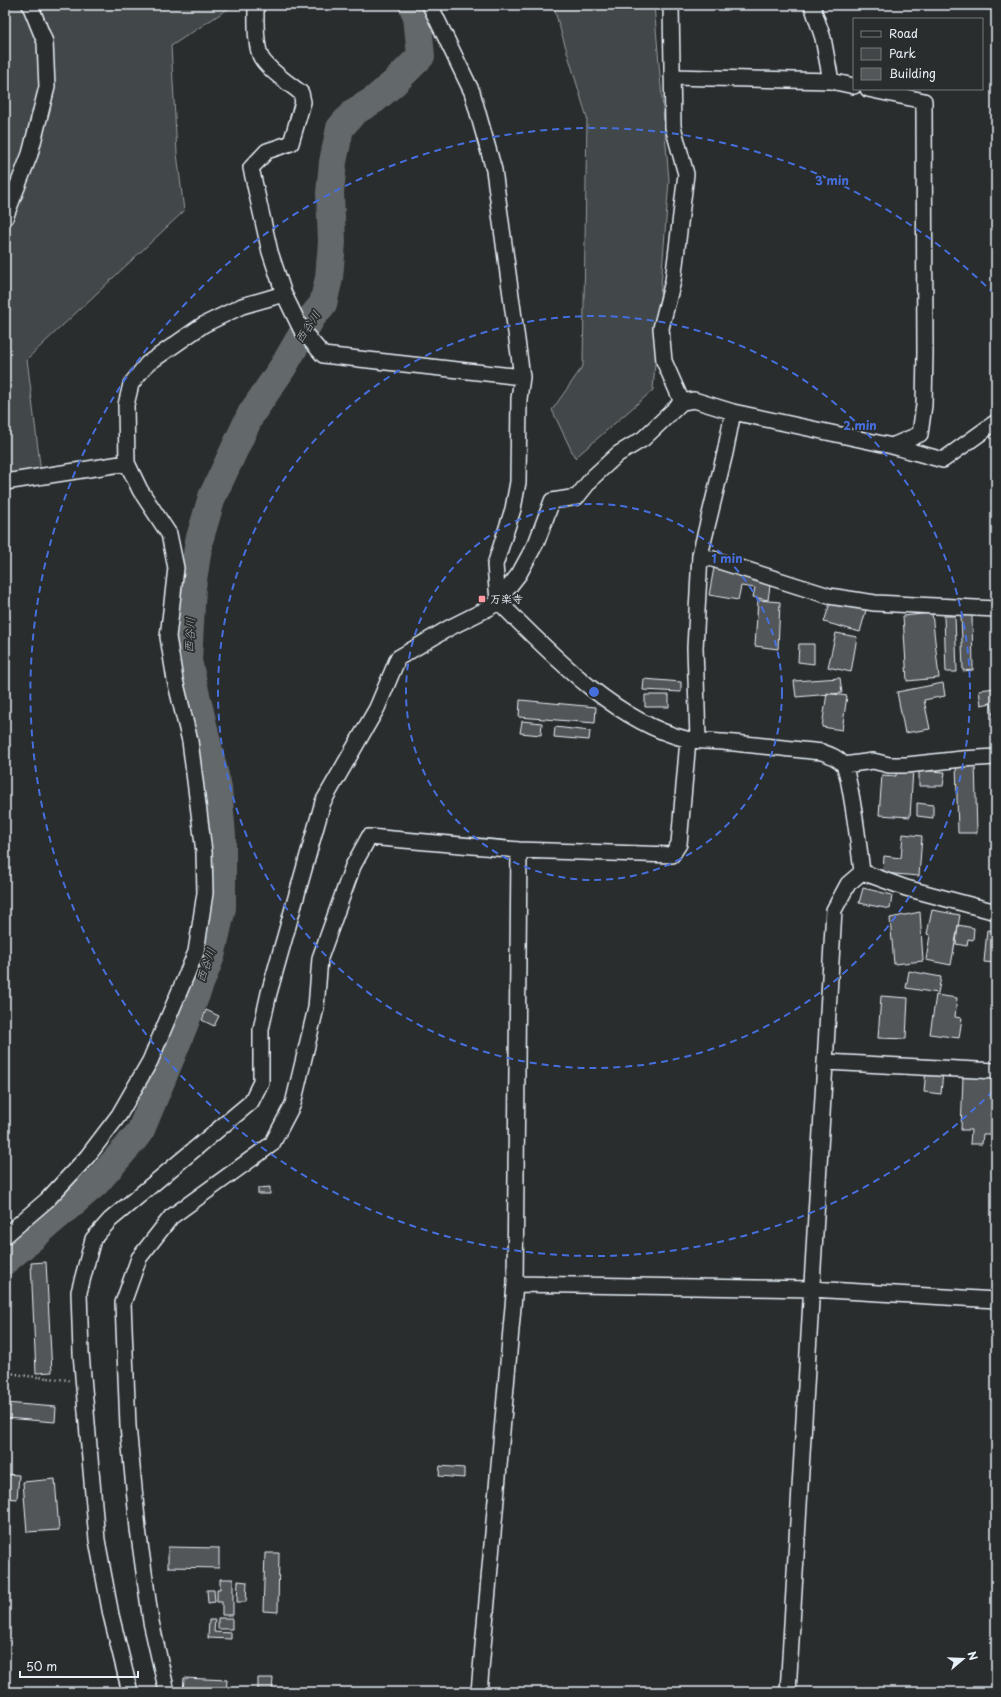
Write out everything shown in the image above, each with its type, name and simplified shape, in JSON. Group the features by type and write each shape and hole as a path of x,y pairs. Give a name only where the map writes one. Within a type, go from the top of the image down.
{"street":[{"path":"5,218 30,154 47,87 45,42 30,5"},
{"path":"256,5 256,28 260,56 277,75 301,93 303,102 291,143 267,151 251,168 270,252 284,294 301,329 323,355 522,377"},
{"path":"430,5 472,92 494,170 522,377 519,399 518,482 513,509 495,565 498,601 572,672 614,706 663,732 693,740 822,752 834,756 844,765 849,786 862,872"},
{"path":"671,5 673,127 686,174 673,281 661,328 664,361 682,402"},
{"path":"812,5 823,38 831,81"},
{"path":"673,77 831,81 853,86"},
{"path":"872,90 924,102 924,405 920,434 892,446"},
{"path":"5,1236 47,1200 87,1157 119,1115 150,1061 196,952 205,893 204,852 190,742 175,680 168,637 176,568 169,534 140,490 127,463 126,405 131,384 147,364 203,325 242,306 284,294"},
{"path":"130,1692 111,1615 97,1540 83,1381 79,1292 93,1239 110,1220 252,1102 261,1082 261,1029 269,993 323,802 377,708 398,658 449,628 489,608 498,601 519,574 537,541 552,501 578,497 593,476 618,454 643,439 682,402 694,400 733,412 892,446 942,460 996,422"},
{"path":"167,1692 151,1622 138,1529 128,1426 124,1303 139,1258 170,1217 272,1144 293,1104 316,1008 320,958 353,866 369,837 519,850 672,855 679,844 693,740 694,648 700,555 725,453 733,412"},
{"path":"5,482 127,463"},
{"path":"700,555 829,596 875,603 996,609"},
{"path":"844,765 873,761 907,765 996,757"},
{"path":"478,1692 515,1284 519,850"},
{"path":"862,872 906,888 996,912"},
{"path":"788,1692 834,910 848,884 862,872"},
{"path":"826,1062 996,1071"},
{"path":"515,1284 811,1289 996,1300"}],"path":[{"path":"5,1372 27,1376 83,1381"}],"green space":[{"path":"5,5 234,5 171,46 177,153 184,211 27,359 41,473 5,481"},
{"path":"553,5 654,5 669,180 653,390 575,458 552,410 583,366 587,118"}],"building":[{"path":"715,562 772,571 768,600 753,597 755,588 741,586 738,600 709,595"},
{"path":"758,600 780,602 778,649 755,646"},
{"path":"831,600 866,610 860,632 824,622"},
{"path":"932,613 939,678 907,681 903,616"},
{"path":"961,615 972,615 973,670 963,671"},
{"path":"944,616 955,616 957,672 946,672"},
{"path":"836,633 857,637 851,672 828,667"},
{"path":"799,644 814,644 814,664 798,662"},
{"path":"840,678 842,693 796,697 794,681"},
{"path":"644,679 681,682 681,692 643,690"},
{"path":"943,683 945,696 924,700 930,729 905,733 897,692"},
{"path":"996,688 996,723 994,723 991,703 981,705 979,690"},
{"path":"827,693 847,696 842,730 822,727"},
{"path":"645,695 669,695 669,707 645,707"},
{"path":"520,700 596,707 595,723 519,717"},
{"path":"522,721 542,723 541,735 520,733"},
{"path":"555,727 590,731 589,740 554,737"},
{"path":"956,762 975,762 977,833 958,833"},
{"path":"896,768 913,769 910,817 879,815 882,775 896,776"},
{"path":"919,770 945,772 943,786 919,786"},
{"path":"917,803 933,805 933,818 917,816"},
{"path":"903,834 922,836 919,876 883,873 884,856 901,858"},
{"path":"996,866 996,879 992,878"},
{"path":"863,888 892,895 890,909 859,903"},
{"path":"932,910 960,915 951,965 926,960 930,935 927,934"},
{"path":"920,912 923,961 894,964 890,918"},
{"path":"958,925 974,928 973,940 968,939 967,946 956,944"},
{"path":"987,930 996,931 996,963 984,962"},
{"path":"909,971 941,977 938,993 906,988"},
{"path":"936,995 957,998 955,1017 962,1018 959,1038 930,1034"},
{"path":"881,996 908,998 906,1039 878,1038"},
{"path":"206,1010 219,1016 214,1026 202,1020"},
{"path":"926,1069 943,1071 941,1094 924,1092"},
{"path":"963,1077 993,1078 991,1134 983,1134 982,1144 970,1144 971,1130 961,1130"},
{"path":"270,1187 270,1194 258,1194 258,1188"},
{"path":"46,1262 52,1372 36,1373 31,1263"},
{"path":"5,1403 56,1407 55,1422 5,1418"},
{"path":"440,1466 464,1468 464,1478 439,1476"},
{"path":"5,1474 19,1475 17,1499 5,1498"},
{"path":"55,1479 59,1530 27,1532 23,1482"},
{"path":"168,1547 219,1548 219,1568 168,1567"},
{"path":"265,1553 279,1553 278,1612 263,1611"},
{"path":"220,1579 233,1579 233,1615 222,1615 222,1602 217,1602 217,1589 220,1589"},
{"path":"238,1581 247,1582 246,1602 237,1602"},
{"path":"207,1590 214,1590 215,1602 208,1603"},
{"path":"218,1618 232,1618 232,1629 218,1629"},
{"path":"209,1620 215,1620 214,1632 231,1633 231,1639 208,1638"},
{"path":"184,1678 227,1680 226,1692 183,1692"},
{"path":"258,1678 273,1678 272,1692 258,1692"}],"waterway":[{"name":"西谷川","path":"5,1261 96,1183 140,1132 211,956 222,908 222,836 218,789 188,661 192,587 199,541 212,497 251,414 283,367 312,317 323,304 329,278 332,242 330,193 333,162 340,128 354,112 374,100 394,83 421,56 417,16 412,5"}],"place":[{"name":"万楽寺","path":"482,599"}]}
